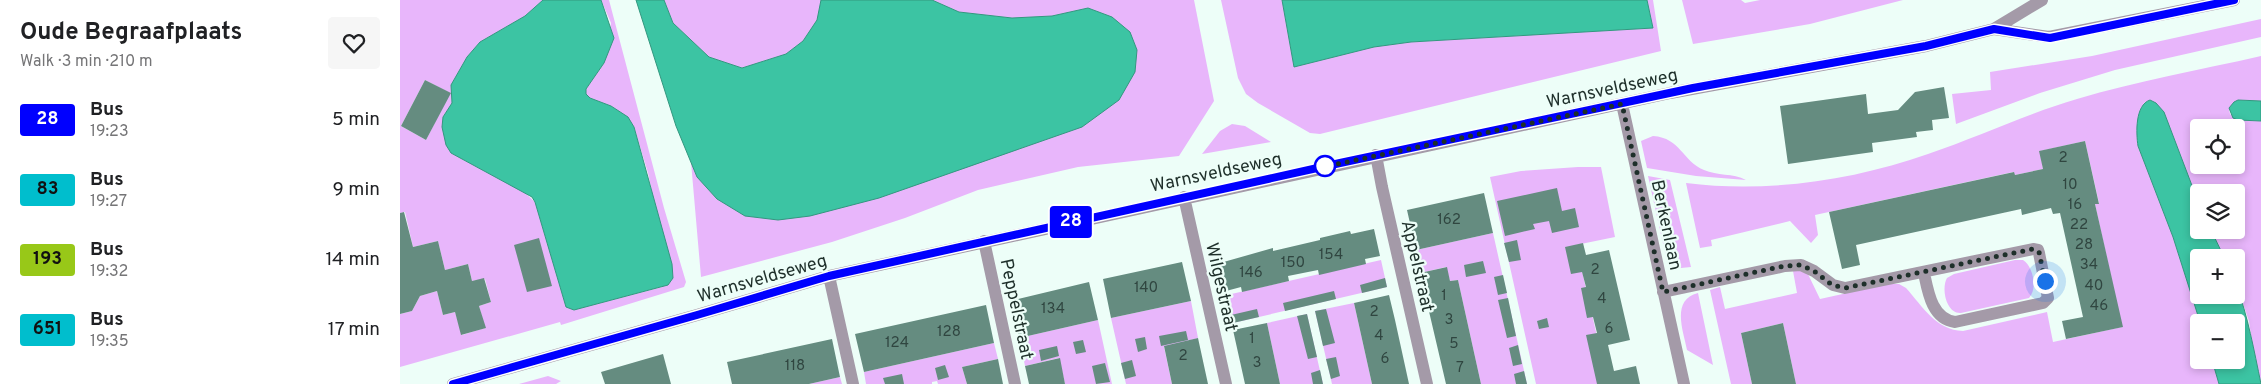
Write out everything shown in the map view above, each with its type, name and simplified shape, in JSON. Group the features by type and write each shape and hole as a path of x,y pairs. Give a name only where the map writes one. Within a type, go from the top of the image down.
{"street":[{"name":"Warnsveldseweg","path":"453,384 829,276 1184,197 1693,88 1926,46 1994,29 2042,0"},
{"name":"Warnsveldseweg","path":"1994,29 2050,38 2234,0"},
{"name":"Berkenlaan","path":"1622,104 1684,384"},
{"name":"Appelstraat","path":"1376,156 1427,384"},
{"name":"Wilgestraat","path":"1184,197 1226,384"},
{"name":"Peppelstraat","path":"984,242 1016,384"},
{"path":"1663,292 1784,266 1801,265 1814,271 1832,285 1845,288 2036,249 2039,253 2048,298 2042,303 1955,322 1948,321 1941,317 1930,300 1924,273"},
{"path":"829,276 853,384"}],"shaded area":[{"path":"400,0 543,0 525,16 480,42 467,57 451,85 452,103 443,117 451,153 523,191 535,202 566,307 574,310 662,287 656,212 648,173 634,127 627,117 611,106 590,98 586,94 586,89 604,63 611,23 601,0 609,0 664,208 686,282 684,287 561,325 560,322 400,367 400,314 412,311 420,296 437,291 443,315 455,312 462,335 485,328 479,306 491,302 485,279 472,281 468,264 445,270 438,241 413,247 405,212 400,213","holes":["425,80 450,93 426,140 401,126"]},
{"path":"543,0 601,0 614,38 604,63 586,89 586,94 590,98 611,106 628,117 634,127 672,264 673,278 668,285 574,310 566,307 532,197 451,153 446,145 442,127 443,117 452,103 451,85 467,57 480,42 525,16"},
{"path":"636,0 664,0 673,23 709,57 742,68 786,54 803,41 817,20 821,0 932,0 959,12 1012,18 1052,16 1088,8 1112,17 1130,32 1137,50 1135,72 1119,100 1082,127 879,198 810,216 778,220 745,216 717,199 697,177 676,126"},
{"path":"664,0 914,0 817,20 803,41 786,54 742,68 709,57 673,23"},
{"path":"932,0 1194,0 1214,101 1179,156 1078,167 978,190 905,218 832,242 701,277 691,162 697,177 1112,17 1088,8 1052,16 1012,18 959,12"},
{"path":"1221,0 1282,0 1294,67 1374,47 1411,42 1653,28 1647,0 1653,0 1661,51 1320,134 1310,133 1246,94 1238,78"},
{"path":"1282,0 1647,0 1653,28 1411,42 1374,47 1294,67"},
{"path":"1682,0 1741,0 1745,3 1760,0 1903,0 1810,24 1693,44"},
{"path":"2261,19 2261,37 2115,70 2040,93 1956,124 1952,94 1991,90 1990,72 2092,56"},
{"path":"2261,56 2261,101 2238,100 2229,109 2230,114 2237,119 2190,119 2190,174 2245,174 2245,120 2261,121 2261,383 2254,356 2249,321 2243,304 2245,304 2245,249 2220,249 2215,239 2245,239 2245,184 2192,184 2171,131 2157,106 2150,100 2144,103 2139,115 2138,146 2173,237 2190,291 2190,304 2194,304 2197,314 2190,314 2190,369 2215,369 2219,384 1796,384 1783,323 1741,333 1752,384 1731,384 1710,290 1720,287 1725,309 1797,293 1793,271 1806,270 1820,299 1888,284 1899,284 1906,288 1924,310 1938,322 1953,330 1963,331 2047,312 2053,342 2122,327 2095,204 2099,203 2085,141 2040,151 2043,169 2015,175 2013,172 1815,215 1818,235 1811,243 1790,221 1711,240 1712,246 1700,248 1686,183 1716,186 1747,186 1777,185 1839,178 1928,154 2077,99 2146,81"},
{"path":"2150,100 2156,103 2164,112 2191,184 2190,239 2215,239 2220,249 2190,249 2190,291 2173,237 2138,146 2137,127 2139,113 2145,103"},
{"path":"2238,100 2261,101 2261,121 2233,118 2229,108"},
{"path":"1232,124 1245,126 1271,142 1202,154 1220,131"},
{"path":"1653,136 1670,141 1676,145 1691,161 1704,170 1736,176 1746,180 1696,176 1647,168 1641,141"},
{"path":"1601,167 1615,237 1576,245 1608,384 1536,384 1490,177 1521,171"},
{"path":"1648,176 1670,180 1691,267 1681,268 1666,257"},
{"path":"1493,233 1527,384 1481,384 1458,280 1450,281 1446,267 1420,273 1416,250"},
{"path":"1381,260 1387,287 1233,323 1227,295"},
{"path":"2015,260 2023,260 2032,272 2034,284 2029,298 1961,313 1956,312 1948,305 1945,294 1947,278 1954,274"},
{"path":"1698,293 1713,365 1687,350 1683,334 1681,317 1684,302"},
{"path":"1191,301 1198,338 1164,347 1172,384 1126,384 1111,318"},
{"path":"1354,303 1372,384 1332,384 1315,311"},
{"path":"2194,304 2242,304 2247,321 2253,346 2261,384 2219,384 2215,369 2245,369 2245,314 2197,314"},
{"path":"1307,314 1323,384 1280,384 1267,323"},
{"path":"1098,320 1112,384 1065,384 1059,358 1025,366 1019,338"},
{"path":"994,343 998,359 962,367 967,384 938,384 937,381 932,382 932,384 866,384 864,372"},
{"path":"548,376 561,381 556,384 519,384"},
{"path":"840,377 842,384 809,384"}],"building":[{"path":"425,80 451,93 426,140 401,126"},
{"path":"1944,87 1949,118 1932,120 1933,130 1916,132 1917,137 1872,143 1873,152 1788,164 1780,106 1866,94 1868,114 1898,110 1915,92"},
{"path":"2085,141 2099,204 2095,204 2123,327 2066,339 2062,321 2083,317 2060,213 2053,214 2051,208 2022,215 2021,209 1856,245 1860,265 1842,269 1829,212 2014,172 2015,175 2043,169 2039,151"},
{"path":"1557,188 1562,211 1575,208 1579,227 1552,233 1549,221 1533,224 1535,229 1505,236 1497,201"},
{"path":"1484,193 1493,233 1416,250 1407,210"},
{"path":"404,212 413,247 438,241 445,270 468,264 472,281 484,278 491,302 479,306 486,328 461,335 455,312 443,315 437,291 420,296 412,311 400,314 400,213"},
{"path":"1374,229 1380,256 1365,259 1366,264 1319,275 1318,270 1288,276 1289,281 1242,292 1241,287 1226,291 1220,263 1273,248 1273,251 1350,231 1351,234"},
{"path":"539,238 552,286 527,292 514,245"},
{"path":"1517,240 1521,260 1509,262 1504,243"},
{"path":"1583,243 1586,255 1609,250 1630,340 1608,345 1614,371 1636,366 1640,384 1597,384 1586,335 1597,333 1593,317 1587,318 1581,288 1586,287 1582,272 1571,274 1565,247"},
{"path":"1483,261 1486,273 1466,277 1464,265"},
{"path":"1182,262 1191,301 1111,318 1103,279"},
{"path":"1447,267 1450,281 1458,280 1481,384 1446,384 1420,273"},
{"path":"1503,275 1507,293 1498,295 1494,277"},
{"path":"1385,278 1387,287 1362,293 1360,285"},
{"path":"1089,282 1098,320 1019,338 1010,301"},
{"path":"1334,291 1336,299 1285,311 1283,303"},
{"path":"1389,295 1409,384 1372,384 1354,303"},
{"path":"1508,298 1516,336 1507,338 1498,300"},
{"path":"986,305 994,343 864,372 855,334"},
{"path":"1257,309 1259,317 1233,323 1231,315"},
{"path":"1326,309 1335,343 1323,346 1315,311"},
{"path":"1307,314 1317,357 1308,359 1297,316"},
{"path":"1547,318 1549,327 1539,329 1537,321"},
{"path":"1267,323 1280,384 1245,384 1233,330"},
{"path":"1783,323 1796,384 1752,384 1741,333"},
{"path":"1186,331 1188,340 1161,346 1159,336"},
{"path":"1145,337 1147,349 1138,352 1135,339"},
{"path":"1198,338 1208,384 1172,384 1164,346"},
{"path":"832,339 840,377 809,384 732,384 727,362"},
{"path":"1083,340 1086,352 1076,354 1073,342"},
{"path":"1518,345 1522,364 1513,366 1509,348"},
{"path":"1057,346 1059,356 1041,361 1039,350"},
{"path":"663,354 671,384 605,384 601,372"},
{"path":"1336,357 1340,376 1331,379 1326,359"},
{"path":"1060,358 1065,384 1029,384 1025,366"},
{"path":"998,359 1003,384 967,384 962,367"},
{"path":"1132,360 1136,376 1125,379 1121,363"},
{"path":"1105,363 1110,382 1096,384 1092,366"},
{"path":"945,365 949,377 938,380 935,368"},
{"path":"1320,370 1323,384 1313,384 1311,373"},
{"path":"1524,371 1527,384 1516,384 1514,374"},
{"path":"902,374 904,384 885,384 883,378"}],"bus line":[{"name":"28","path":"453,384 829,276 1340,163 1693,88 1926,46 1994,29 2050,38 2234,0"}],"route":[{"path":"1325,166 1323,167 1622,104 1663,292 1784,266 1801,265 1814,271 1832,285 1845,288 2033,249 2039,252 2045,281"}]}
